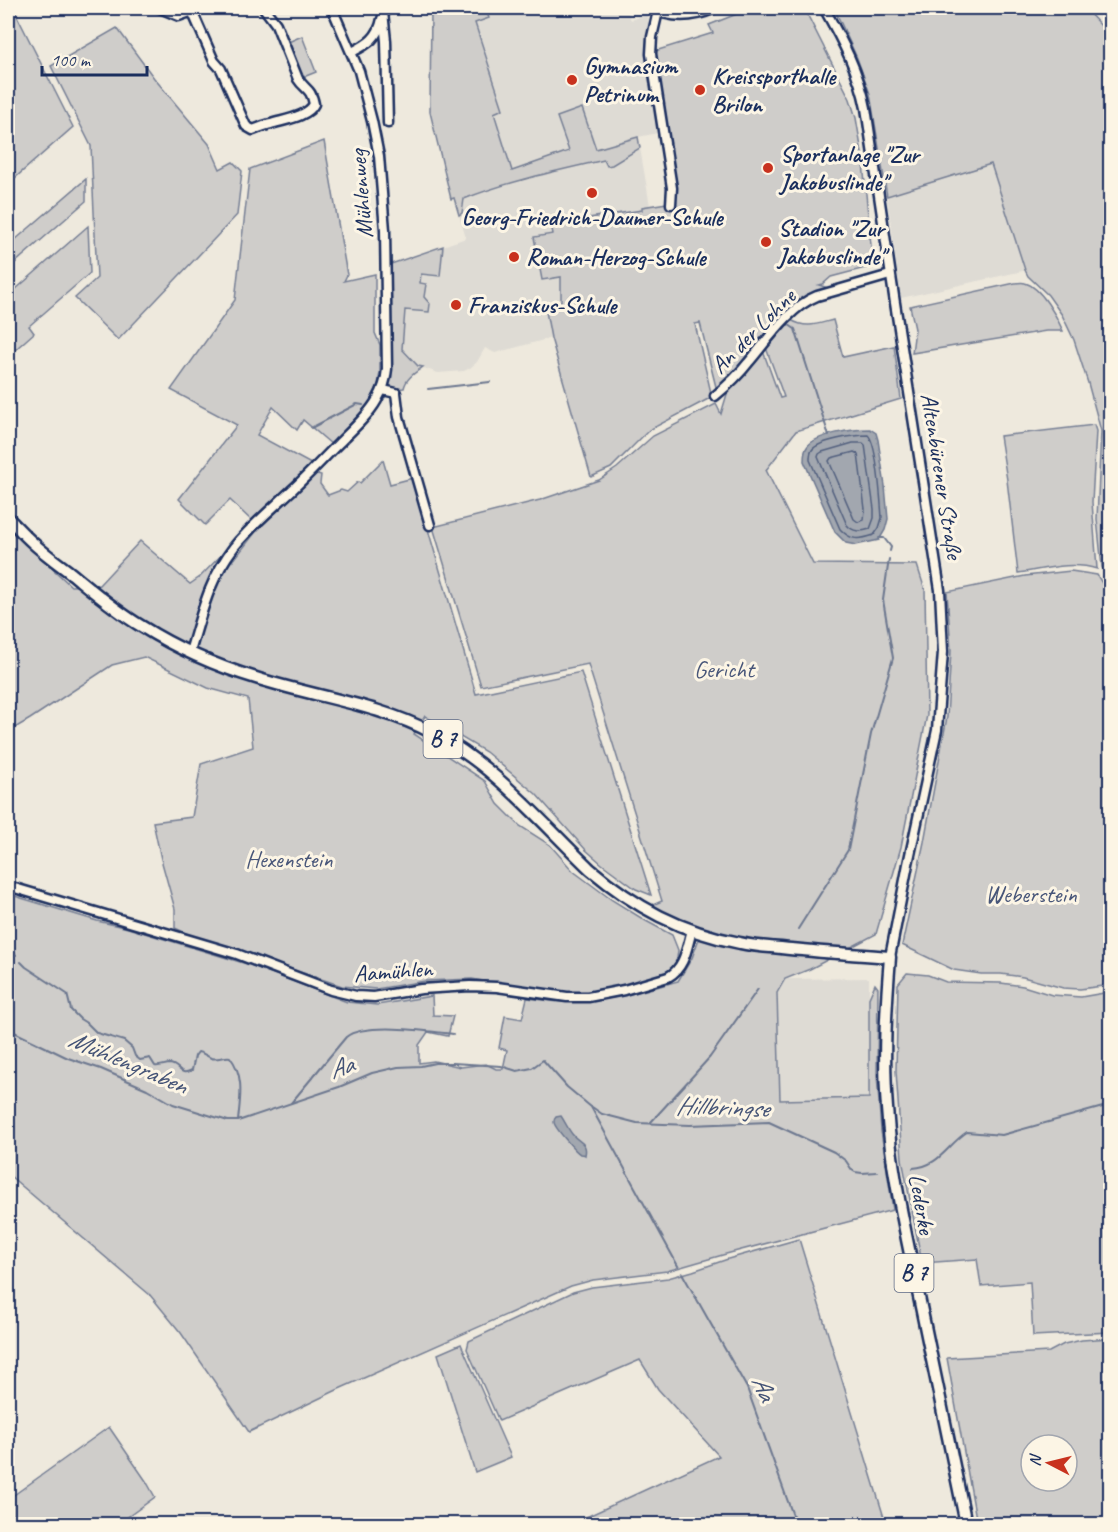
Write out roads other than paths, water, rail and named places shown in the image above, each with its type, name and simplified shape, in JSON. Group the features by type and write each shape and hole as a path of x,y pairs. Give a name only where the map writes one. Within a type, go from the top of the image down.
{"main road":[{"name":"B 7","path":"8,518 33,543 104,600 162,638 234,671 370,708 410,722 462,750 488,769 590,869 620,894 659,916 692,930 741,944 890,957"},
{"name":"Lederke","path":"890,957 885,1052 889,1136 909,1252 966,1524"}],"street":[{"path":"160,8 179,16 201,8"},
{"path":"192,11 246,126 253,130 309,111 314,104 310,91 298,79 276,24 264,8"},
{"path":"332,8 352,52"},
{"path":"671,204 672,188 651,54 654,9 664,14 686,16 715,8"},
{"name":"Altenbürener Straße","path":"824,8 851,60 863,95 872,140 890,275 940,590 943,652 937,730 890,957"},
{"name":"Mühlenweg","path":"190,652 211,584 223,563 268,512 351,431 374,404 385,381 387,369 385,230 382,184 372,121 352,52 375,38 383,10"},
{"name":"Mühlenweg","path":"383,10 388,123"},
{"name":"An der Lohne","path":"715,396 734,379 777,328 809,300 890,275"},
{"path":"382,390 396,393 399,417 430,525"},
{"name":"Aamühlen","path":"8,886 237,954 331,990 365,997 422,989 470,986 496,987 567,997 595,996 624,990 675,974 682,963 692,930"}],"water":[{"path":"870,429 876,433 878,440 888,519 879,540 856,545 846,543 835,532 804,461 804,454 811,442 818,439 846,431"},
{"path":"561,1116 572,1134 584,1145 585,1155 577,1152 557,1129 554,1120"}],"waterway":[{"path":"786,323 795,329 829,436"},
{"path":"428,389 490,382"},
{"path":"311,428 357,404 363,405"},
{"path":"879,538 884,538 891,547 890,551"},
{"path":"798,929 848,850 871,734 893,658 883,600 889,559"},
{"name":"Aa","path":"8,946 16,955"},
{"name":"Aa","path":"21,962 67,994 71,1010 80,1019 97,1033 124,1041 140,1060 150,1058 155,1066 170,1064 188,1072 192,1070 198,1052 213,1058 230,1057 240,1080 238,1121 339,1087 372,1073 398,1067 453,1063 501,1066 517,1071 532,1068 543,1060 567,1087 591,1107 678,1266"},
{"path":"651,1122 710,1057 758,989"},
{"name":"Mühlengraben","path":"8,1029 68,1058 101,1069 147,1089 173,1104 228,1121 238,1121"},
{"name":"Mühlengraben","path":"291,1103 346,1037 355,1032 397,1029 453,1034"},
{"name":"Hillbringse","path":"913,1168 930,1164 967,1132 1002,1135 1110,1105"},
{"name":"Hillbringse","path":"592,1107 602,1114 637,1123 690,1125 769,1122 834,1152 855,1172 877,1172"},
{"name":"Aa","path":"682,1273 747,1388 796,1524"}],"place":[{"name":"Gymnasium Petrinum","path":"572,80"},
{"name":"Kreissporthalle Brilon","path":"700,90"},
{"name":"Sportanlage \"Zur Jakobuslinde\"","path":"768,168"},
{"name":"Georg-Friedrich-Daumer-Schule","path":"592,193"},
{"name":"Stadion \"Zur Jakobuslinde\"","path":"766,242"},
{"name":"Roman-Herzog-Schule","path":"514,257"},
{"name":"Franziskus-Schule","path":"456,305"}],"park label":[{"name":"Gericht","path":"724,669"},
{"name":"Hexenstein","path":"289,859"},
{"name":"Weberstein","path":"1031,894"}]}
